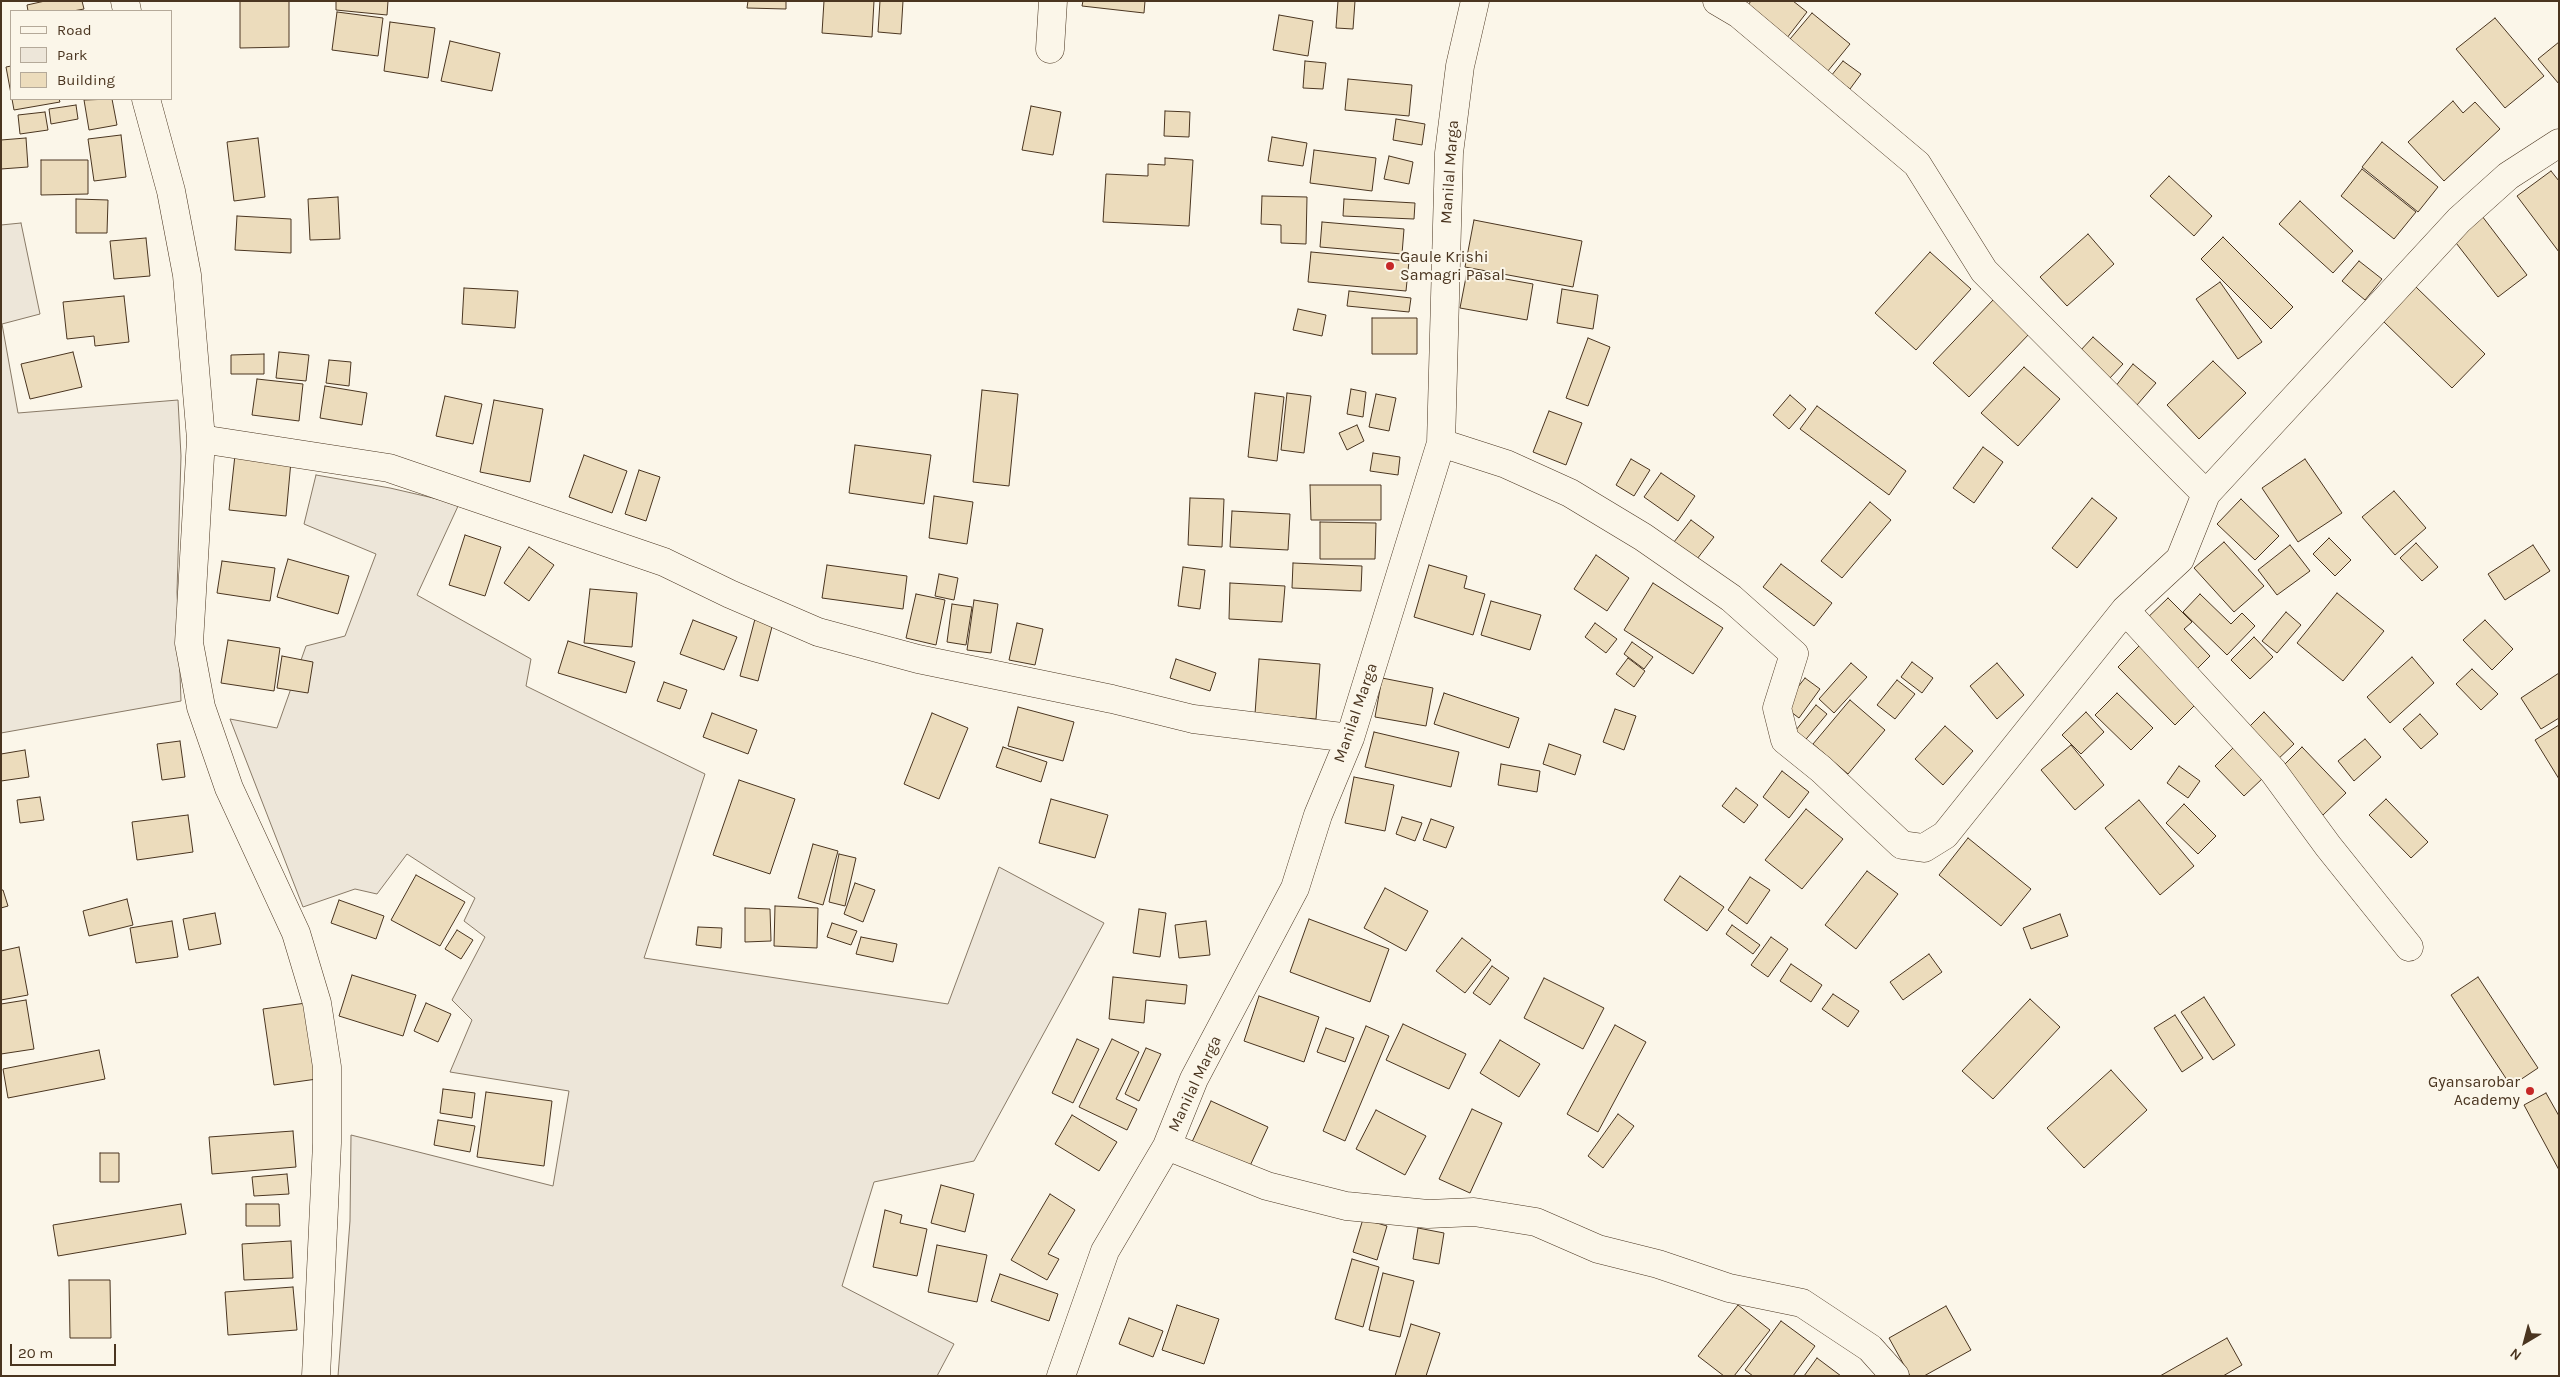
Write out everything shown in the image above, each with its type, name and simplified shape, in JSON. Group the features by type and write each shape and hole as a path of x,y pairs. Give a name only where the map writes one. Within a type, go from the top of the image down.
{"street":[{"path":"1050,50 1053,1"},
{"name":"Manilal Marga","path":"1061,1376 1105,1251 1167,1146 1194,1079 1295,888 1318,815 1350,738 1441,443 1448,153 1460,66 1475,1"},
{"path":"1717,1 1739,14 1917,164 1984,271 2206,494"},
{"path":"146,100 171,191 187,275 201,439 189,643 201,707 229,788 296,933 317,1003 327,1067 325,1182 316,1376"},
{"path":"1441,443 1506,464 1570,492 1643,537 1731,598 1794,654 1777,708 1785,740 1821,769 1902,845 1924,848 1945,835 2125,610 2180,559 2206,494 2458,220 2508,176 2559,143"},
{"path":"201,439 389,468 664,562 730,594 818,632 918,660 1112,699 1193,719 1350,738"},
{"path":"2125,610 2273,771 2328,846 2409,947"},
{"path":"1167,1146 1267,1186 1346,1206 1428,1214 1474,1212 1536,1222 1598,1249 1658,1264 1729,1288 1802,1303 1870,1348 1895,1376"}],"green space":[{"path":"21,223 40,314 2,324 18,413 178,400 181,456 177,592 181,701 1,733 1,225"},
{"path":"316,475 390,488 459,504 417,595 531,659 526,686 705,774 644,958 948,1004 999,867 1104,923 974,1161 874,1182 842,1286 954,1344 937,1376 338,1376 350,1221 351,1135 553,1186 569,1091 450,1072 472,1020 452,1000 485,937 464,921 475,898 407,854 377,894 355,889 303,907 230,719 277,728 306,646 345,636 376,554 304,524"}],"building":[{"path":"45,1 82,1 84,9 28,10 27,5"},
{"path":"240,1 289,1 289,47 240,48"},
{"path":"336,1 388,1 387,15 336,10"},
{"path":"748,1 786,1 786,9 747,8"},
{"path":"824,1 874,1 872,37 822,33"},
{"path":"880,1 903,1 901,34 878,32"},
{"path":"1083,1 1145,1 1144,13 1082,6"},
{"path":"1338,1 1355,1 1353,29 1336,28"},
{"path":"1751,1 1793,1 1807,12 1783,43 1742,13"},
{"path":"337,12 383,18 378,56 332,50"},
{"path":"1812,13 1850,44 1823,77 1785,45"},
{"path":"1279,15 1313,21 1308,56 1273,50"},
{"path":"2495,18 2544,76 2505,108 2456,49"},
{"path":"390,22 435,28 428,78 384,71"},
{"path":"450,41 500,53 492,91 441,81"},
{"path":"2559,42 2559,84 2538,59"},
{"path":"1305,61 1326,63 1323,89 1303,88"},
{"path":"1843,61 1861,74 1850,89 1831,76"},
{"path":"10,66 10,89 6,67"},
{"path":"1348,79 1412,85 1409,116 1345,110"},
{"path":"12,100 59,100 60,102 14,110"},
{"path":"84,100 112,100 117,125 89,130"},
{"path":"2453,101 2463,113 2475,102 2500,129 2444,181 2408,142"},
{"path":"76,105 78,119 51,124 49,109"},
{"path":"1031,106 1061,112 1053,155 1022,150"},
{"path":"1165,111 1190,112 1189,137 1164,136"},
{"path":"45,112 48,130 20,134 18,115"},
{"path":"1396,119 1425,124 1422,145 1393,140"},
{"path":"121,135 126,177 94,181 88,139"},
{"path":"1272,137 1307,143 1303,166 1268,161"},
{"path":"26,138 28,167 1,169 1,140"},
{"path":"258,138 265,197 234,201 227,142"},
{"path":"2382,142 2438,187 2418,212 2362,167"},
{"path":"1314,150 1376,158 1372,191 1310,183"},
{"path":"1389,156 1413,162 1409,184 1384,179"},
{"path":"1165,158 1193,160 1189,226 1103,222 1106,174 1148,176 1148,164 1165,165"},
{"path":"41,160 88,160 88,194 41,195"},
{"path":"2362,169 2416,212 2394,239 2341,196"},
{"path":"2551,171 2559,181 2559,252 2517,196"},
{"path":"2169,176 2212,216 2194,236 2150,196"},
{"path":"1262,196 1307,197 1306,244 1281,243 1281,225 1261,224"},
{"path":"338,197 340,239 310,240 308,199"},
{"path":"76,199 108,200 107,233 76,233"},
{"path":"1344,199 1415,203 1414,219 1343,216"},
{"path":"2300,201 2353,251 2333,273 2279,224"},
{"path":"237,216 291,219 291,253 235,250"},
{"path":"2482,216 2527,275 2498,297 2453,239"},
{"path":"1474,220 1582,241 1573,287 1465,267"},
{"path":"1322,222 1404,229 1402,254 1320,247"},
{"path":"2088,234 2114,264 2067,306 2040,277"},
{"path":"2223,237 2293,307 2271,329 2201,259"},
{"path":"146,238 150,276 114,279 110,241"},
{"path":"1311,252 1409,261 1406,291 1308,282"},
{"path":"1930,252 1971,289 1916,350 1875,313"},
{"path":"2359,261 2382,279 2365,300 2342,281"},
{"path":"1467,272 1533,284 1527,320 1460,308"},
{"path":"2220,282 2262,342 2238,359 2196,299"},
{"path":"2416,287 2485,354 2452,388 2383,321"},
{"path":"464,288 518,291 515,328 462,324"},
{"path":"1562,289 1598,295 1593,329 1557,323"},
{"path":"1349,291 1411,298 1409,312 1347,306"},
{"path":"124,296 129,342 95,346 94,336 67,339 63,302"},
{"path":"1994,299 2030,333 1969,397 1933,363"},
{"path":"1298,309 1326,315 1322,336 1293,330"},
{"path":"1372,318 1417,318 1417,354 1372,354"},
{"path":"2093,337 2123,364 2109,379 2079,352"},
{"path":"1588,338 1610,347 1588,406 1566,398"},
{"path":"73,352 82,387 30,399 21,364"},
{"path":"279,352 309,355 306,381 276,378"},
{"path":"264,354 264,374 231,374 231,355"},
{"path":"329,360 351,362 349,386 326,383"},
{"path":"2213,361 2246,393 2199,439 2167,405"},
{"path":"2133,364 2156,383 2137,405 2115,387"},
{"path":"2024,367 2060,399 2018,446 1981,413"},
{"path":"257,379 303,384 299,421 252,415"},
{"path":"325,386 367,393 362,425 320,418"},
{"path":"1351,389 1366,392 1363,417 1347,414"},
{"path":"982,390 1018,394 1009,486 973,482"},
{"path":"1255,393 1284,397 1277,461 1248,457"},
{"path":"1287,393 1311,396 1304,453 1281,450"},
{"path":"1376,394 1396,398 1389,431 1369,427"},
{"path":"1790,395 1806,409 1789,429 1773,415"},
{"path":"445,396 482,404 473,444 436,436"},
{"path":"494,400 543,409 530,482 480,472"},
{"path":"1817,406 1906,471 1889,495 1800,429"},
{"path":"1549,411 1582,423 1566,465 1533,452"},
{"path":"1357,425 1364,441 1347,450 1339,433"},
{"path":"855,445 931,455 924,504 849,493"},
{"path":"1983,447 2003,462 1974,503 1953,488"},
{"path":"1373,453 1400,457 1398,475 1370,471"},
{"path":"235,455 291,461 286,516 229,510"},
{"path":"584,455 627,471 612,513 569,497"},
{"path":"1631,459 1650,470 1634,496 1616,485"},
{"path":"2305,459 2342,513 2298,542 2262,488"},
{"path":"639,470 660,477 646,521 625,514"},
{"path":"1661,473 1695,496 1678,521 1644,497"},
{"path":"1310,485 1381,485 1381,520 1311,520"},
{"path":"2394,491 2426,528 2395,555 2362,517"},
{"path":"934,496 973,502 967,544 929,538"},
{"path":"1190,498 1224,499 1222,547 1188,545"},
{"path":"2092,498 2117,518 2077,568 2052,548"},
{"path":"2241,499 2279,536 2255,560 2217,524"},
{"path":"1870,502 1891,520 1842,578 1821,561"},
{"path":"1232,511 1290,514 1288,550 1230,547"},
{"path":"1691,520 1714,537 1697,559 1674,542"},
{"path":"1320,522 1376,523 1375,559 1320,559"},
{"path":"465,535 501,547 485,596 449,585"},
{"path":"2329,538 2351,560 2335,576 2313,554"},
{"path":"2224,542 2264,586 2234,612 2194,568"},
{"path":"2416,543 2438,567 2422,581 2400,558"},
{"path":"2290,545 2310,571 2277,595 2258,570"},
{"path":"2533,545 2550,571 2505,600 2488,574"},
{"path":"529,547 554,565 529,601 504,583"},
{"path":"1596,555 1629,578 1607,611 1574,589"},
{"path":"288,559 349,576 338,614 277,597"},
{"path":"222,561 275,568 270,601 217,593"},
{"path":"1293,563 1362,566 1361,591 1292,588"},
{"path":"1781,564 1832,603 1814,626 1763,587"},
{"path":"827,565 907,576 903,609 822,598"},
{"path":"1429,565 1467,576 1464,588 1485,594 1473,635 1414,617"},
{"path":"1183,567 1205,570 1200,609 1178,606"},
{"path":"939,574 958,578 954,600 935,596"},
{"path":"1230,583 1285,586 1282,622 1229,619"},
{"path":"1653,583 1723,628 1693,674 1624,630"},
{"path":"590,589 637,593 632,647 584,643"},
{"path":"2337,593 2384,631 2343,681 2297,643"},
{"path":"916,594 945,600 936,645 906,638"},
{"path":"2200,594 2231,624 2242,613 2255,626 2227,655 2183,612"},
{"path":"2168,598 2192,622 2184,629 2210,656 2192,674 2142,623"},
{"path":"974,600 998,604 991,653 967,650"},
{"path":"1491,601 1541,615 1530,650 1481,635"},
{"path":"952,604 972,607 966,645 947,642"},
{"path":"2286,612 2301,625 2277,653 2262,641"},
{"path":"755,619 773,623 758,681 740,676"},
{"path":"693,620 737,637 724,670 680,654"},
{"path":"2485,620 2513,649 2492,670 2463,640"},
{"path":"1017,623 1043,629 1035,665 1009,660"},
{"path":"1595,623 1617,639 1606,653 1585,637"},
{"path":"2254,637 2273,657 2250,679 2231,660"},
{"path":"228,640 280,648 274,691 221,683"},
{"path":"568,641 635,662 626,693 558,673"},
{"path":"1632,642 1653,657 1644,669 1624,654"},
{"path":"2141,644 2198,702 2175,725 2118,667"},
{"path":"282,656 313,662 308,693 277,688"},
{"path":"2412,657 2434,683 2390,723 2367,697"},
{"path":"1628,658 1645,671 1634,687 1616,674"},
{"path":"1176,659 1216,673 1210,691 1170,678"},
{"path":"1259,659 1320,664 1316,719 1255,714"},
{"path":"1912,662 1933,678 1922,693 1901,677"},
{"path":"1851,663 1867,677 1834,713 1819,699"},
{"path":"1997,663 2024,695 1997,719 1970,686"},
{"path":"2472,669 2498,694 2481,710 2456,684"},
{"path":"2559,673 2559,718 2541,729 2521,698"},
{"path":"1382,678 1433,688 1426,726 1375,717"},
{"path":"1805,678 1820,689 1799,718 1783,706"},
{"path":"1897,680 1915,694 1895,719 1877,705"},
{"path":"664,682 687,690 680,709 657,701"},
{"path":"1444,693 1519,718 1509,748 1434,724"},
{"path":"2117,693 2153,728 2131,750 2095,715"},
{"path":"1850,700 1885,730 1848,774 1813,744"},
{"path":"1816,705 1827,714 1802,744 1792,735"},
{"path":"1018,707 1074,722 1063,761 1008,746"},
{"path":"1615,709 1636,716 1624,750 1603,742"},
{"path":"2086,712 2104,732 2081,754 2062,735"},
{"path":"2264,712 2294,744 2276,761 2246,730"},
{"path":"712,713 757,730 748,754 703,737"},
{"path":"932,713 968,728 939,799 904,784"},
{"path":"2420,714 2438,734 2421,749 2403,729"},
{"path":"2559,725 2559,779 2535,740"},
{"path":"1945,726 1973,751 1943,785 1915,759"},
{"path":"1374,732 1459,752 1451,787 1365,767"},
{"path":"2365,739 2381,757 2354,781 2338,761"},
{"path":"180,741 185,777 162,780 157,744"},
{"path":"1549,744 1581,755 1575,775 1543,764"},
{"path":"2071,745 2104,785 2075,810 2041,770"},
{"path":"1003,747 1047,762 1041,782 996,767"},
{"path":"2234,747 2263,778 2244,796 2215,766"},
{"path":"2302,747 2346,793 2323,815 2279,770"},
{"path":"25,750 29,777 1,781 1,754"},
{"path":"1501,764 1540,771 1537,792 1498,785"},
{"path":"2179,766 2200,781 2188,798 2167,783"},
{"path":"1782,771 1809,792 1789,818 1763,797"},
{"path":"1354,777 1394,785 1385,831 1345,823"},
{"path":"739,780 795,799 770,874 713,855"},
{"path":"1736,788 1758,805 1744,823 1722,806"},
{"path":"40,797 44,820 20,823 17,800"},
{"path":"1051,799 1108,815 1095,858 1039,843"},
{"path":"2386,799 2428,842 2411,858 2369,815"},
{"path":"2139,800 2194,866 2160,895 2105,828"},
{"path":"2184,804 2216,836 2198,854 2166,823"},
{"path":"1806,809 1843,839 1802,889 1765,860"},
{"path":"188,815 193,852 137,860 132,822"},
{"path":"1402,817 1422,823 1415,841 1396,834"},
{"path":"1431,819 1454,827 1446,848 1423,840"},
{"path":"1968,838 2031,889 2001,926 1939,875"},
{"path":"813,844 838,851 823,905 798,898"},
{"path":"839,854 856,858 845,906 829,902"},
{"path":"1867,871 1898,894 1856,949 1825,925"},
{"path":"416,875 465,902 440,946 391,920"},
{"path":"1680,876 1724,907 1707,931 1664,900"},
{"path":"1750,877 1770,890 1747,924 1728,910"},
{"path":"855,883 875,890 863,922 844,914"},
{"path":"1385,888 1428,911 1406,951 1364,928"},
{"path":"1,890 3,890 8,906 1,908"},
{"path":"127,899 133,925 89,936 83,911"},
{"path":"339,900 384,916 376,939 331,923"},
{"path":"775,906 818,908 817,948 774,946"},
{"path":"745,908 770,909 771,941 745,942"},
{"path":"1139,909 1166,913 1160,957 1133,953"},
{"path":"215,913 221,944 189,950 183,919"},
{"path":"2060,914 2068,936 2031,949 2023,928"},
{"path":"1309,919 1389,949 1370,1002 1290,972"},
{"path":"172,921 178,957 136,963 130,928"},
{"path":"1206,921 1210,955 1179,958 1175,925"},
{"path":"832,923 857,931 851,945 827,937"},
{"path":"1732,925 1760,945 1753,954 1726,934"},
{"path":"698,927 722,928 721,948 696,945"},
{"path":"457,930 473,940 461,959 445,949"},
{"path":"861,937 897,944 893,962 856,954"},
{"path":"1771,937 1788,949 1768,977 1751,965"},
{"path":"1462,938 1491,960 1465,993 1436,971"},
{"path":"19,947 28,995 1,1000 1,951"},
{"path":"1929,954 1942,972 1903,1000 1890,982"},
{"path":"1791,964 1822,985 1811,1002 1780,981"},
{"path":"1492,966 1509,978 1490,1005 1473,993"},
{"path":"352,975 416,995 403,1036 339,1016"},
{"path":"1113,977 1187,985 1185,1004 1146,1000 1144,1023 1109,1019"},
{"path":"2478,977 2538,1068 2511,1086 2451,995"},
{"path":"1544,978 1604,1008 1583,1049 1524,1018"},
{"path":"1833,994 1859,1011 1848,1027 1822,1009"},
{"path":"1259,996 1319,1017 1304,1062 1244,1041"},
{"path":"2204,997 2235,1045 2213,1060 2181,1012"},
{"path":"2030,999 2060,1027 1993,1099 1962,1071"},
{"path":"26,1000 34,1049 1,1054 1,1004"},
{"path":"306,1003 317,1079 274,1085 263,1009"},
{"path":"426,1003 451,1014 438,1042 414,1031"},
{"path":"2175,1015 2203,1058 2182,1072 2154,1028"},
{"path":"1403,1024 1466,1054 1449,1089 1386,1060"},
{"path":"1615,1025 1646,1042 1598,1132 1567,1114"},
{"path":"1366,1026 1389,1036 1345,1141 1323,1131"},
{"path":"1326,1028 1354,1038 1345,1062 1317,1052"},
{"path":"1077,1039 1099,1049 1073,1103 1052,1093"},
{"path":"1112,1039 1139,1052 1116,1099 1137,1109 1127,1130 1079,1107"},
{"path":"1500,1040 1540,1064 1519,1097 1480,1073"},
{"path":"1146,1048 1161,1054 1139,1101 1125,1094"},
{"path":"99,1050 105,1079 8,1098 3,1069"},
{"path":"2111,1070 2147,1110 2084,1168 2047,1128"},
{"path":"443,1089 475,1093 472,1118 440,1113"},
{"path":"486,1092 552,1101 544,1166 477,1157"},
{"path":"2546,1093 2559,1116 2559,1170 2524,1105"},
{"path":"1211,1101 1268,1127 1249,1168 1192,1142"},
{"path":"1472,1109 1502,1123 1470,1193 1439,1179"},
{"path":"1376,1110 1426,1136 1405,1175 1356,1149"},
{"path":"1618,1114 1634,1126 1603,1168 1588,1156"},
{"path":"1072,1115 1117,1142 1099,1171 1055,1144"},
{"path":"438,1120 475,1126 470,1152 434,1145"},
{"path":"293,1131 296,1167 212,1174 209,1137"},
{"path":"100,1153 119,1153 119,1182 100,1182"},
{"path":"287,1174 289,1194 254,1196 252,1177"},
{"path":"941,1185 974,1194 965,1232 931,1223"},
{"path":"1050,1194 1075,1210 1048,1254 1059,1259 1047,1280 1011,1260"},
{"path":"181,1204 186,1234 58,1256 53,1225"},
{"path":"246,1204 279,1204 280,1226 246,1226"},
{"path":"885,1210 902,1215 900,1223 927,1229 917,1276 873,1267"},
{"path":"1363,1219 1387,1226 1377,1260 1353,1252"},
{"path":"1418,1228 1444,1233 1439,1264 1413,1259"},
{"path":"291,1241 293,1278 244,1280 242,1244"},
{"path":"937,1245 987,1255 977,1302 928,1292"},
{"path":"1352,1259 1379,1267 1363,1327 1335,1319"},
{"path":"1383,1273 1414,1281 1400,1337 1369,1330"},
{"path":"1000,1274 1058,1294 1049,1321 991,1301"},
{"path":"69,1280 110,1280 111,1338 70,1338"},
{"path":"293,1287 297,1330 228,1335 225,1292"},
{"path":"1177,1305 1219,1319 1204,1364 1162,1350"},
{"path":"1738,1305 1770,1330 1734,1376 1724,1376 1698,1356"},
{"path":"1946,1306 1971,1350 1924,1376 1910,1376 1889,1338"},
{"path":"1129,1318 1163,1331 1153,1357 1119,1344"},
{"path":"1781,1321 1815,1346 1793,1376 1753,1376 1745,1370"},
{"path":"1411,1324 1440,1333 1426,1376 1395,1376"},
{"path":"2227,1338 2242,1365 2223,1376 2160,1376"},
{"path":"1817,1358 1841,1376 1804,1376"}],"place":[{"name":"Gaule Krishi Samagri Pasal","path":"1390,266"},
{"name":"Gyansarobar Academy","path":"2530,1091"}]}
